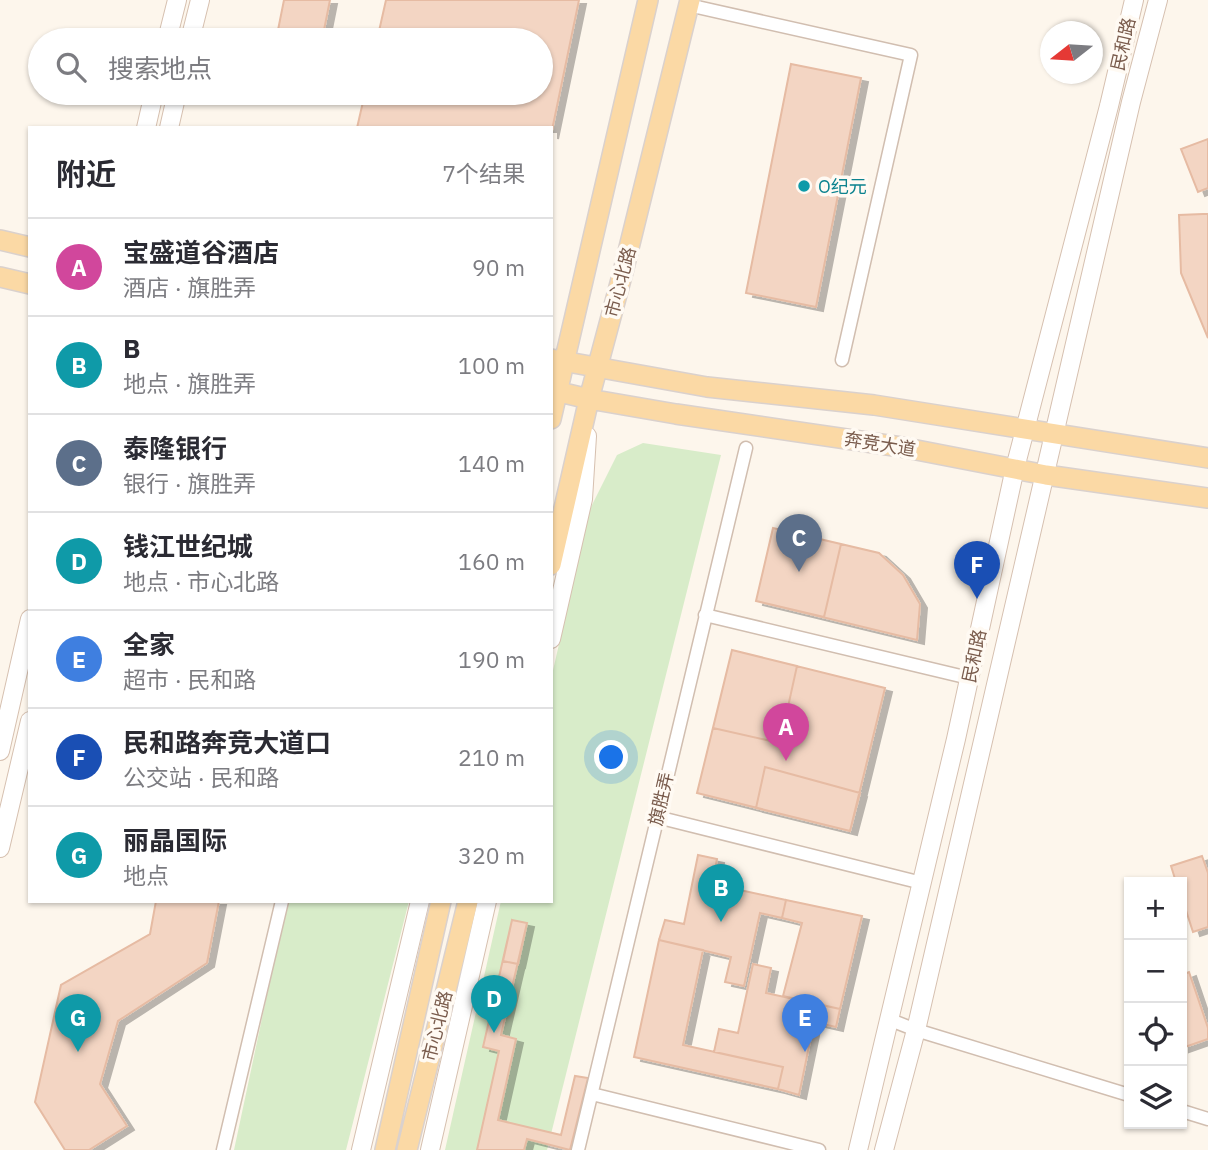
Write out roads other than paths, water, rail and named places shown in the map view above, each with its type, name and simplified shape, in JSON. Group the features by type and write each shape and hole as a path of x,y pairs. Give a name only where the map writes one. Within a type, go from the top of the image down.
{"main road":[{"path":"170,28 177,0"},
{"path":"193,28 200,0"},
{"name":"市心北路","path":"554,391 558,360 648,0"},
{"name":"民和路","path":"858,1150 922,883 1024,430 1134,0"},
{"name":"民和路","path":"884,1150 916,1030 1131,102 1158,0"},
{"name":"市心北路","path":"553,556 589,399 689,3"},
{"path":"146,126 151,105"},
{"path":"169,126 174,105"},
{"path":"0,240 28,247"},
{"path":"0,276 28,283"},
{"name":"奔竞大道","path":"558,360 707,387 874,405 1208,458"},
{"name":"奔竞大道","path":"554,391 589,399 901,447 1046,475 1208,498"},
{"path":"553,630 583,499 589,399"},
{"path":"0,751 28,628"},
{"path":"0,848 28,729"},
{"path":"361,1150 420,903"},
{"name":"市心北路","path":"385,1150 441,903"},
{"name":"市心北路","path":"407,1150 468,903"},
{"path":"430,1150 488,903"}],"street":[{"path":"689,3 911,55 842,360"},
{"name":"旗胜弄","path":"579,1150 746,448"},
{"path":"705,615 969,678"},
{"path":"657,817 922,883"},
{"path":"223,1150 282,903"},
{"path":"888,1019 1124,1093"},
{"path":"592,1094 819,1150"},
{"path":"1187,1113 1208,1119"}],"place":[{"name":"O纪元","path":"804,186"},
{"name":"泰隆银行","path":"799,572"},
{"name":"民和路奔竞大道口","path":"977,599"},
{"name":"宝盛道谷酒店","path":"786,761"},
{"name":"B","path":"721,922"},
{"name":"钱江世纪城","path":"494,1033"},
{"name":"丽晶国际","path":"78,1052"},
{"name":"全家","path":"805,1052"}]}
